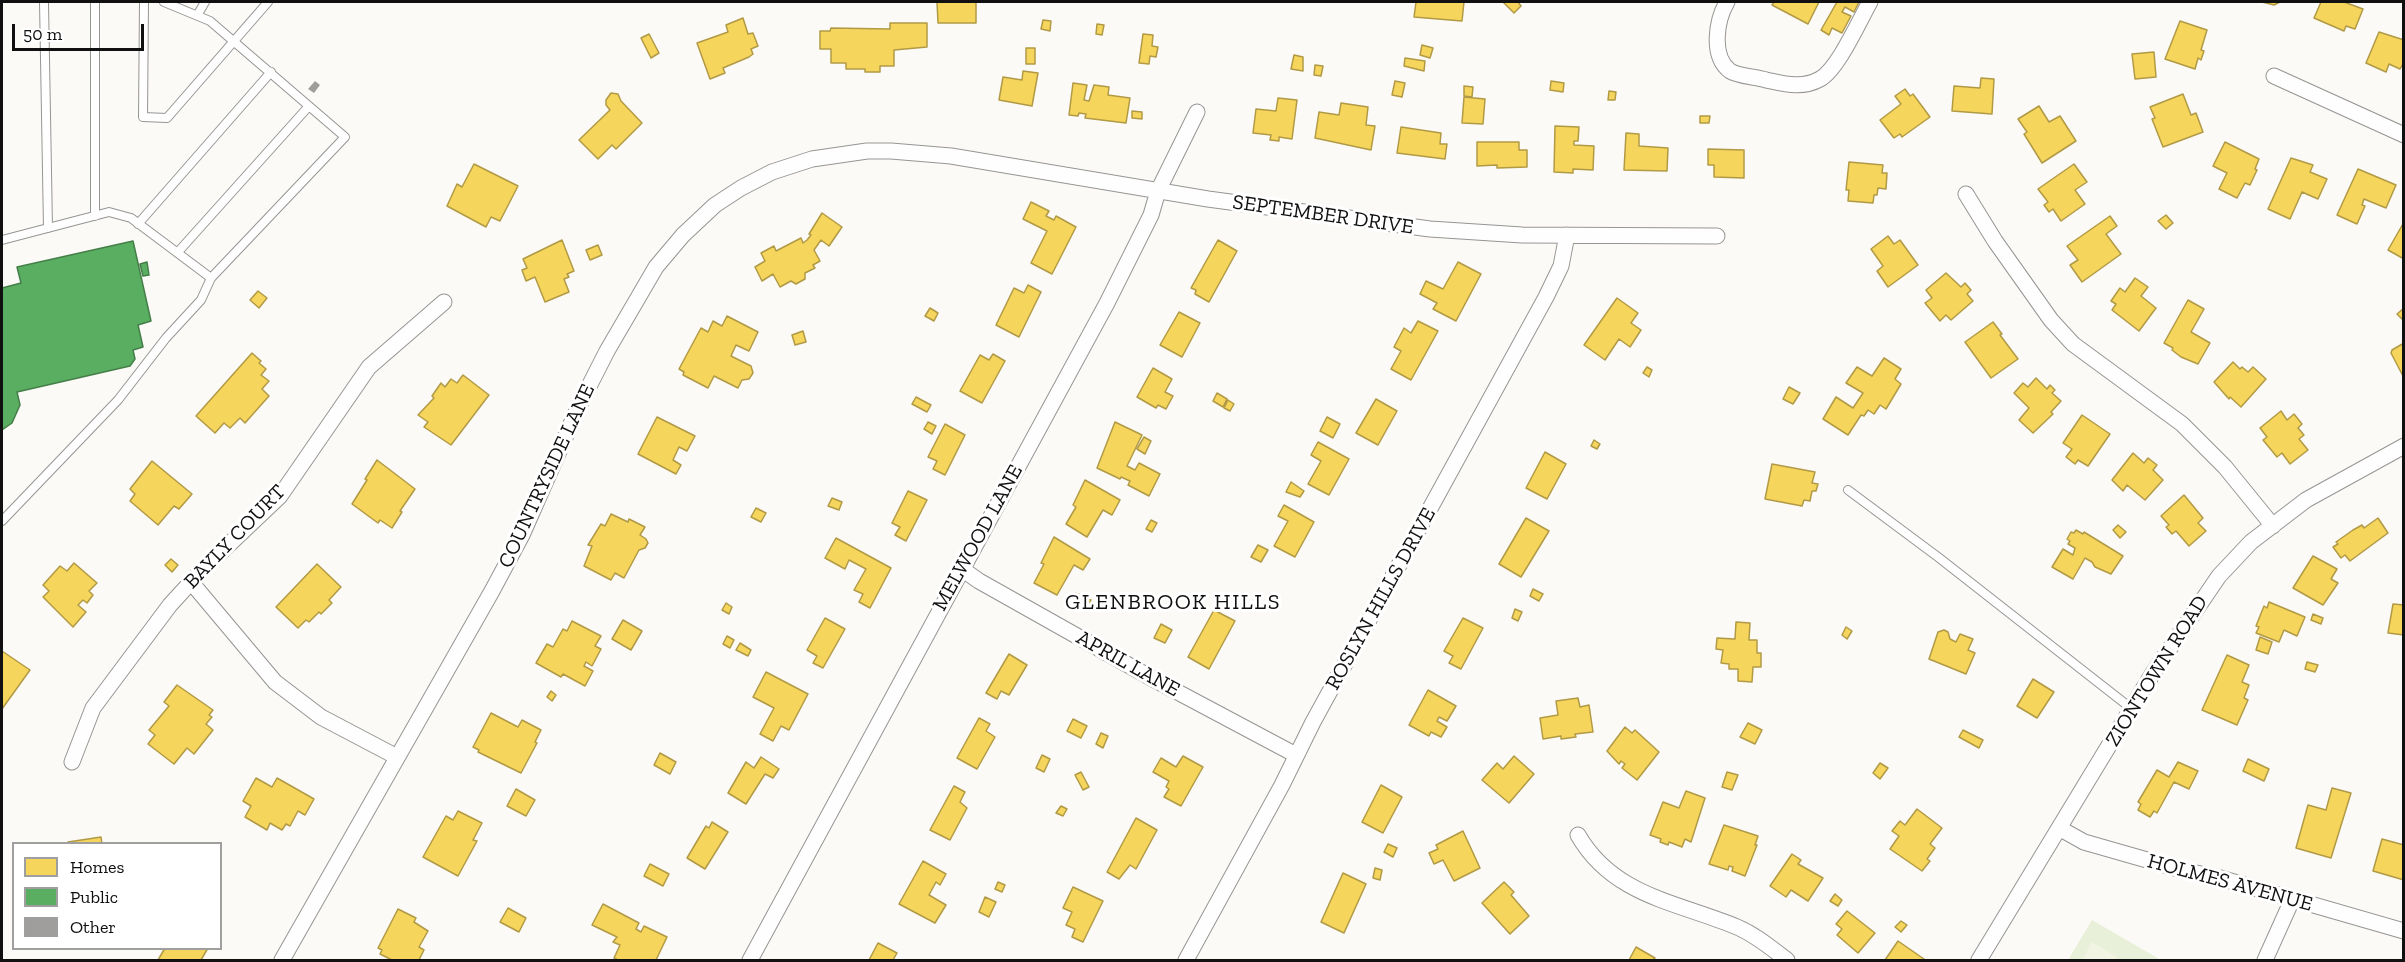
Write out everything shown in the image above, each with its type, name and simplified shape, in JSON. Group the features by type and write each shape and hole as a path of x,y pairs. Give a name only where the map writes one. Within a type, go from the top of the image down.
{"street":[{"path":"1723,8 1717,40 1721,59 1730,71 1791,86 1808,84 1831,70 1870,2"},
{"path":"2274,76 2403,135"},
{"name":"MELWOOD LANE","path":"750,960 1107,303 1151,215 1158,191 1197,112"},
{"name":"COUNTRYSIDE LANE","path":"282,960 522,535 578,408 607,351 646,281 683,234 715,205 741,188 772,172 812,159 867,151 933,154"},
{"name":"SEPTEMBER DRIVE","path":"933,154 1342,219 1430,229 1522,235 1717,236"},
{"path":"1966,194 1995,241 2051,320 2073,344 2182,424 2225,467 2273,526"},
{"name":"ROSLYN HILLS DRIVE","path":"1186,960 1546,297 1561,266 1567,235"},
{"name":"BAYLY COURT","path":"72,762 93,708 170,605 280,496 369,367 444,302"},
{"name":"ZIONTOWN ROAD","path":"1979,960 2132,709 2199,602 2219,576 2251,542 2306,500 2403,446"},
{"name":"APRIL LANE","path":"962,569 1145,674 1296,755"},
{"path":"191,582 275,682 321,717 397,757"},
{"name":"HOLMES AVENUE","path":"2060,828 2084,842 2182,870 2220,878 2403,931"},
{"path":"1578,835 1587,851 1619,880 1637,890 1738,928 1759,939 1787,960"},
{"path":"2265,960 2292,900"}],"lane":[{"path":"44,2 48,228"},
{"path":"95,216 96,2"},
{"path":"144,2 143,117 167,118 268,2"},
{"path":"2,521 118,400 166,338 201,300 211,278 345,137 234,40 198,14 164,2"},
{"path":"198,14 205,2"},
{"path":"138,224 271,72"},
{"path":"178,252 309,106"},
{"path":"2,240 109,212 131,218 211,278"},
{"path":"1848,490 1938,557 2132,709"}],"green space":[{"path":"2092,920 2161,960 2068,960"},
{"path":"2092,942 2117,957 2115,960 2082,960"}],"building: Homes":[{"path":"937,2 976,2 976,23 938,23"},
{"path":"1416,2 1464,2 1462,21 1414,17"},
{"path":"1503,2 1518,2 1521,6 1514,13"},
{"path":"1774,2 1819,2 1808,24 1772,5"},
{"path":"1837,2 1859,2 1854,12 1845,7 1842,12 1851,16 1842,33 1832,28 1829,35 1821,30"},
{"path":"2262,2 2280,2 2274,5"},
{"path":"2321,2 2344,2 2363,9 2355,29 2346,26 2344,31 2314,18"},
{"path":"743,18 748,34 753,33 758,46 751,49 753,54 749,57 723,68 725,73 710,79 697,43 728,32 726,25"},
{"path":"1043,20 1051,21 1050,31 1041,29"},
{"path":"2180,21 2207,30 2201,50 2204,51 2201,60 2198,58 2195,69 2165,59"},
{"path":"890,23 927,23 927,47 894,50 894,66 880,66 880,72 846,69 846,63 831,63 831,49 820,49 820,31 830,31 831,28 890,29"},
{"path":"1097,24 1104,25 1102,35 1096,34"},
{"path":"2379,32 2404,40 2404,62 2400,69 2389,64 2386,72 2366,63"},
{"path":"649,34 659,53 651,58 641,38"},
{"path":"1143,34 1153,35 1152,46 1158,47 1156,57 1150,56 1149,64 1139,63"},
{"path":"1422,45 1433,48 1430,58 1420,55"},
{"path":"1026,48 1035,48 1035,64 1026,64"},
{"path":"2154,52 2156,77 2135,79 2132,54"},
{"path":"1294,55 1303,57 1303,71 1291,69"},
{"path":"1405,58 1425,61 1424,71 1404,66"},
{"path":"1315,65 1323,66 1321,76 1314,75"},
{"path":"1023,71 1038,73 1032,106 999,100 1003,77 1022,80"},
{"path":"1981,78 1994,79 1992,114 1952,111 1954,86 1980,88"},
{"path":"1395,81 1405,83 1402,97 1392,95"},
{"path":"1551,81 1564,83 1563,92 1550,90"},
{"path":"1073,83 1087,85 1084,100 1089,101 1094,85 1109,87 1108,95 1130,98 1126,123 1085,118 1086,114 1079,113 1078,116 1069,115"},
{"path":"1464,86 1473,87 1472,97 1464,96"},
{"path":"1905,89 1910,96 1913,94 1930,117 1902,137 1900,134 1894,138 1880,120 1901,104 1895,96"},
{"path":"1609,91 1616,92 1615,100 1608,100"},
{"path":"611,93 618,94 621,101 642,123 616,149 612,145 598,159 579,140 610,110 606,105 606,100"},
{"path":"2183,94 2191,115 2196,113 2203,132 2163,147 2152,119 2155,118 2150,107"},
{"path":"1464,97 1485,99 1483,124 1462,123"},
{"path":"1278,98 1297,100 1292,139 1279,137 1279,141 1270,140 1271,135 1253,133 1256,109 1276,111"},
{"path":"1341,103 1368,107 1366,125 1375,126 1371,150 1315,138 1319,112 1339,115"},
{"path":"2039,106 2049,122 2060,116 2076,141 2042,163 2024,134 2027,132 2018,119"},
{"path":"1132,111 1142,112 1142,119 1132,118"},
{"path":"1700,116 1710,116 1709,123 1700,123"},
{"path":"1555,126 1579,127 1578,141 1574,141 1574,145 1594,146 1593,170 1573,169 1573,173 1554,172"},
{"path":"1401,127 1441,133 1440,144 1447,144 1445,159 1397,153"},
{"path":"1626,133 1639,134 1639,146 1668,148 1667,171 1624,170"},
{"path":"1477,142 1519,142 1519,150 1527,150 1527,167 1477,166"},
{"path":"2225,142 2259,159 2250,185 2245,183 2237,198 2219,189 2227,173 2213,166"},
{"path":"1708,149 1744,150 1744,178 1714,177 1714,165 1708,165"},
{"path":"2291,158 2313,165 2310,172 2327,179 2318,199 2302,192 2290,219 2268,209"},
{"path":"1849,162 1883,165 1882,173 1887,173 1886,189 1878,188 1873,203 1848,201 1849,190 1846,190"},
{"path":"474,164 518,186 500,221 491,217 486,227 447,206 457,184 462,187"},
{"path":"2074,164 2087,182 2075,190 2085,204 2061,221 2053,209 2049,212 2044,205 2048,202 2038,189"},
{"path":"2358,169 2396,185 2386,208 2364,199 2362,205 2365,206 2357,224 2337,215"},
{"path":"1031,202 1049,211 1046,216 1054,220 1056,216 1076,227 1052,274 1031,263 1047,231 1023,219"},
{"path":"822,213 842,227 829,246 821,240 814,250 820,261 813,265 815,268 805,273 805,279 796,284 791,281 780,287 773,274 762,281 755,267 765,261 761,253 774,246 776,251 801,238 803,243 811,235 809,234"},
{"path":"2166,215 2173,223 2166,229 2158,221"},
{"path":"2110,216 2117,226 2106,234 2121,254 2082,282 2070,265 2078,260 2067,246"},
{"path":"2404,222 2404,259 2388,250"},
{"path":"1888,236 1894,244 1900,240 1918,265 1888,287 1877,271 1883,266 1871,249"},
{"path":"562,240 574,271 567,274 569,277 564,279 569,292 545,302 535,277 526,281 522,270 527,268 523,259"},
{"path":"1218,240 1237,251 1209,302 1195,294 1196,290 1191,288"},
{"path":"598,245 602,255 590,260 586,250"},
{"path":"1458,262 1481,274 1456,321 1433,309 1437,303 1420,294 1426,281 1443,289"},
{"path":"1946,273 1961,287 1965,283 1971,290 1967,294 1973,301 1951,320 1946,315 1940,321 1925,303 1932,298 1926,290"},
{"path":"2135,278 2148,287 2141,296 2156,308 2139,331 2112,310 2116,304 2111,301 2120,288 2125,292"},
{"path":"1028,285 1041,292 1019,337 996,325 1014,288 1024,293"},
{"path":"258,291 267,298 259,308 250,300"},
{"path":"1617,298 1638,313 1631,323 1641,330 1630,347 1619,339 1605,360 1584,345"},
{"path":"2188,300 2204,309 2191,332 2210,343 2198,364 2181,357 2172,350 2173,348 2164,343"},
{"path":"930,308 938,313 934,321 925,316"},
{"path":"2404,308 2404,321 2397,314"},
{"path":"1179,312 1200,323 1182,357 1160,345"},
{"path":"727,316 758,332 749,351 736,345 731,356 751,366 753,373 749,379 742,380 738,388 714,376 708,388 683,375 684,372 679,369 701,328 708,332 713,321 722,326"},
{"path":"1418,321 1438,331 1411,380 1391,369 1401,351 1394,347 1404,328 1411,333"},
{"path":"1993,322 2018,359 1991,378 1965,342"},
{"path":"803,331 806,342 795,345 792,335"},
{"path":"2404,343 2404,378 2391,353"},
{"path":"252,353 266,369 261,375 269,381 262,389 269,396 245,423 240,418 230,428 224,423 215,433 196,416"},
{"path":"993,354 1005,361 982,403 960,391 980,355 989,360"},
{"path":"1884,358 1901,369 1895,379 1901,384 1886,409 1880,405 1874,414 1868,410 1864,416 1861,415 1848,435 1823,419 1836,397 1853,408 1863,393 1846,383 1857,367 1872,376"},
{"path":"2233,362 2240,369 2242,367 2248,372 2253,367 2266,379 2241,407 2230,397 2229,399 2214,382"},
{"path":"1647,367 1652,370 1649,377 1643,373"},
{"path":"1153,368 1172,379 1165,392 1173,396 1166,409 1158,405 1156,408 1137,397"},
{"path":"463,375 489,395 451,445 424,427 428,422 418,415 434,398 432,396 441,383 445,387 451,379 457,383"},
{"path":"2036,378 2047,389 2050,385 2055,390 2052,393 2061,401 2051,412 2053,414 2033,433 2019,420 2029,408 2014,393 2023,383 2028,387"},
{"path":"1789,387 1800,393 1793,404 1783,399"},
{"path":"1217,393 1227,399 1223,407 1213,401"},
{"path":"916,397 931,405 927,412 912,404"},
{"path":"1376,399 1397,411 1378,445 1356,433"},
{"path":"1228,400 1234,404 1230,411 1224,408"},
{"path":"2281,411 2287,420 2294,414 2302,424 2298,428 2304,435 2299,439 2308,450 2290,464 2282,453 2277,457 2263,440 2267,437 2260,428"},
{"path":"2082,415 2110,434 2088,466 2078,460 2075,464 2066,457 2072,449 2063,443"},
{"path":"657,417 695,436 687,451 679,447 673,460 681,465 676,474 638,454"},
{"path":"1327,417 1340,424 1333,438 1320,431"},
{"path":"928,422 936,426 932,434 924,429"},
{"path":"1115,422 1142,435 1127,466 1135,470 1139,463 1160,474 1149,496 1128,485 1130,481 1121,477 1120,479 1097,468"},
{"path":"945,424 965,435 945,475 933,469 937,461 928,457"},
{"path":"1144,437 1151,441 1145,454 1137,449"},
{"path":"1594,440 1600,444 1597,449 1591,446"},
{"path":"1318,442 1349,459 1329,495 1308,484 1321,461 1311,455"},
{"path":"1545,452 1566,464 1547,499 1526,488"},
{"path":"2133,453 2144,463 2148,458 2157,465 2153,470 2163,480 2145,500 2127,485 2123,491 2112,480"},
{"path":"377,460 415,489 392,528 380,520 378,523 352,504"},
{"path":"152,461 192,494 179,509 174,506 158,525 130,501 135,494 130,489"},
{"path":"1772,464 1815,472 1812,483 1818,484 1816,491 1812,491 1810,501 1804,500 1802,506 1765,499"},
{"path":"1085,480 1120,500 1112,515 1103,510 1087,537 1066,524 1076,507 1073,505"},
{"path":"1291,482 1304,491 1300,497 1286,492"},
{"path":"908,491 927,500 906,541 895,535 900,527 892,523"},
{"path":"2184,495 2203,518 2198,523 2206,531 2189,546 2176,531 2172,534 2166,527 2169,525 2161,516"},
{"path":"832,498 842,502 839,510 828,506"},
{"path":"1284,505 1314,522 1295,557 1274,546 1288,521 1278,516"},
{"path":"756,508 766,513 761,522 751,517"},
{"path":"611,514 645,527 640,535 648,543 645,548 639,550 624,578 615,573 611,580 584,566 592,546 588,545 601,524 605,526"},
{"path":"1526,518 1549,531 1521,577 1499,564"},
{"path":"2378,518 2388,533 2350,561 2345,555 2341,558 2333,547 2338,544 2336,542 2353,530 2362,525 2364,528"},
{"path":"1151,520 1157,523 1152,532 1146,529"},
{"path":"2118,525 2126,532 2120,538 2113,530"},
{"path":"2076,530 2083,534 2084,532 2123,556 2111,574 2095,567 2085,558 2073,579 2052,567 2063,549 2073,555 2075,548 2068,544 2070,541 2067,539 2071,532 2074,533"},
{"path":"1054,537 1090,559 1083,570 1074,565 1057,595 1034,583"},
{"path":"836,538 891,568 870,608 859,602 863,594 854,590 866,569 849,560 845,569 825,558"},
{"path":"1258,545 1268,550 1261,562 1251,557"},
{"path":"2313,556 2337,569 2331,579 2338,583 2323,605 2293,588"},
{"path":"171,559 178,565 172,572 165,565"},
{"path":"74,563 97,583 89,591 93,595 87,603 83,600 78,605 86,612 73,627 43,597 49,591 43,585 60,566 67,571"},
{"path":"317,564 341,587 329,600 332,603 321,614 319,612 309,622 306,620 298,628 276,607"},
{"path":"1533,589 1543,594 1539,601 1530,596"},
{"path":"1075,593 1084,596 1077,608 1070,605"},
{"path":"1085,597 1091,600 1085,611 1079,608"},
{"path":"2269,602 2305,617 2297,636 2284,630 2279,642 2256,633 2259,627 2256,626 2264,606 2267,608"},
{"path":"726,603 732,607 729,614 722,610"},
{"path":"2393,604 2404,605 2404,635 2388,633"},
{"path":"1515,609 1522,612 1518,621 1512,618"},
{"path":"1214,610 1235,621 1209,669 1188,657"},
{"path":"2313,614 2323,618 2321,624 2311,620"},
{"path":"825,618 845,629 823,668 813,663 817,656 807,650"},
{"path":"1463,618 1483,628 1461,669 1449,663 1453,656 1444,651"},
{"path":"623,620 642,631 631,650 612,639"},
{"path":"572,621 601,636 595,646 601,649 592,666 586,662 584,666 593,671 585,686 563,674 561,677 536,663 547,644 553,647 563,629 567,631"},
{"path":"1736,622 1750,623 1749,640 1757,640 1757,653 1761,653 1761,667 1753,667 1752,682 1738,681 1738,669 1729,669 1729,664 1721,663 1723,650 1716,649 1717,638 1735,639"},
{"path":"1161,624 1172,630 1165,643 1154,638"},
{"path":"1846,627 1852,631 1847,639 1842,635"},
{"path":"1944,630 1948,632 1950,639 1956,642 1960,634 1973,639 1968,650 1975,653 1966,674 1929,659 1938,632"},
{"path":"727,636 734,640 730,648 723,644"},
{"path":"2260,637 2272,642 2268,654 2256,650"},
{"path":"740,643 751,650 748,656 736,650"},
{"path":"2,651 30,670 2,709"},
{"path":"1009,654 1027,665 1009,695 1001,691 997,699 986,693"},
{"path":"2227,655 2249,665 2242,682 2249,685 2244,698 2248,700 2237,725 2202,710"},
{"path":"2307,662 2318,665 2315,672 2305,669"},
{"path":"766,672 808,694 789,730 781,726 773,741 760,734 774,708 753,697"},
{"path":"2033,679 2054,692 2037,718 2017,706"},
{"path":"177,685 213,710 209,715 212,717 206,724 213,730 194,754 187,748 174,764 148,744 155,735 149,730 169,706 164,702"},
{"path":"1428,690 1456,706 1447,721 1439,717 1437,721 1447,727 1441,737 1431,732 1429,736 1409,725"},
{"path":"551,691 556,695 552,701 547,697"},
{"path":"1578,698 1580,707 1589,705 1593,732 1575,734 1576,737 1561,739 1561,736 1543,739 1540,718 1558,715 1556,701"},
{"path":"491,713 518,727 522,720 541,730 535,742 537,743 521,773 478,752 479,750 473,747"},
{"path":"979,718 990,724 986,731 995,737 977,769 957,758"},
{"path":"1073,719 1087,726 1081,738 1067,731"},
{"path":"1748,723 1762,730 1755,744 1740,737"},
{"path":"1625,727 1632,733 1635,730 1659,752 1637,780 1622,768 1625,764 1621,761 1619,764 1607,751"},
{"path":"1963,730 1983,740 1979,748 1959,737"},
{"path":"1101,733 1108,736 1103,748 1096,744"},
{"path":"660,753 676,762 670,774 654,765"},
{"path":"1042,755 1050,759 1044,772 1036,768"},
{"path":"1183,756 1203,767 1181,806 1164,797 1169,789 1166,787 1169,781 1153,772 1161,758 1176,767"},
{"path":"1514,756 1534,774 1509,803 1482,780 1497,763 1503,769"},
{"path":"761,757 779,769 773,778 765,774 746,804 728,793 746,762 754,768"},
{"path":"2248,759 2269,769 2264,781 2243,771"},
{"path":"2178,762 2198,771 2189,789 2174,782 2157,813 2154,811 2150,817 2138,810 2141,804 2138,802 2157,770 2169,777"},
{"path":"1880,763 1888,768 1880,779 1873,773"},
{"path":"1081,772 1089,787 1083,790 1075,775"},
{"path":"1727,772 1738,775 1732,790 1722,787"},
{"path":"256,778 272,787 277,778 314,799 305,815 298,811 290,826 286,824 282,830 270,823 267,830 245,817 251,806 243,801"},
{"path":"1381,785 1402,797 1383,833 1362,822"},
{"path":"954,786 965,792 960,802 967,808 950,840 930,830"},
{"path":"2332,788 2351,793 2331,858 2296,848 2308,805 2326,810"},
{"path":"516,789 535,800 526,816 507,806"},
{"path":"1686,791 1705,798 1691,842 1685,839 1682,847 1669,842 1668,845 1660,842 1661,839 1650,835 1663,802 1679,808"},
{"path":"1061,806 1067,809 1063,816 1056,813"},
{"path":"1917,809 1942,828 1930,844 1935,848 1927,859 1930,861 1922,871 1890,849 1899,836 1892,831 1900,821 1905,825"},
{"path":"458,811 482,823 473,840 477,841 458,876 423,857 446,816 453,820"},
{"path":"1136,818 1157,830 1136,869 1130,865 1119,879 1107,872"},
{"path":"712,822 728,832 705,869 687,858 706,826 709,828"},
{"path":"1724,825 1758,836 1755,845 1757,845 1745,876 1732,871 1733,867 1729,866 1728,870 1709,864"},
{"path":"1463,831 1480,868 1454,881 1443,860 1434,864 1429,853 1438,849 1436,845"},
{"path":"101,837 102,842 68,842"},
{"path":"2382,839 2404,845 2404,880 2373,871"},
{"path":"1388,844 1397,848 1393,857 1384,852"},
{"path":"1792,854 1801,860 1798,864 1823,878 1808,901 1791,890 1786,897 1770,886"},
{"path":"923,861 946,874 940,885 936,882 929,895 946,905 935,923 899,904"},
{"path":"650,864 669,874 663,886 644,876"},
{"path":"1375,868 1382,870 1380,880 1373,878"},
{"path":"1343,873 1366,884 1344,933 1321,922"},
{"path":"998,882 1005,885 1002,892 995,889"},
{"path":"1504,882 1514,892 1511,895 1529,916 1510,934 1482,903"},
{"path":"1073,887 1103,901 1083,942 1072,937 1075,929 1066,925 1072,912 1063,908"},
{"path":"1835,894 1842,900 1838,906 1830,901"},
{"path":"985,897 996,902 989,917 979,912"},
{"path":"603,904 639,923 636,929 641,932 644,926 667,937 656,960 618,960 614,958 620,945 613,942 617,937 592,925"},
{"path":"508,908 526,918 519,932 500,922"},
{"path":"398,909 416,918 414,922 428,931 419,947 424,950 419,960 392,960 380,954 382,950 378,948"},
{"path":"1847,911 1875,933 1858,953 1837,935 1842,929 1836,924"},
{"path":"1901,921 1907,925 1901,932 1895,927"},
{"path":"1898,941 1924,959 1885,960"},
{"path":"878,943 897,953 893,960 869,960"},
{"path":"1636,947 1655,958 1653,960 1629,960"},
{"path":"164,950 207,950 201,960 158,960"}],"building: Public":[{"path":"133,241 151,321 138,325 143,347 133,350 135,359 130,366 17,392 20,405 12,423 2,430 2,288 21,283 17,267"},
{"path":"147,262 149,275 143,276 140,264"}],"building: Other":[{"path":"315,81 320,85 314,93 308,89"}],"district":[{"name":"GLENBROOK HILLS","path":"1173,603"}]}
